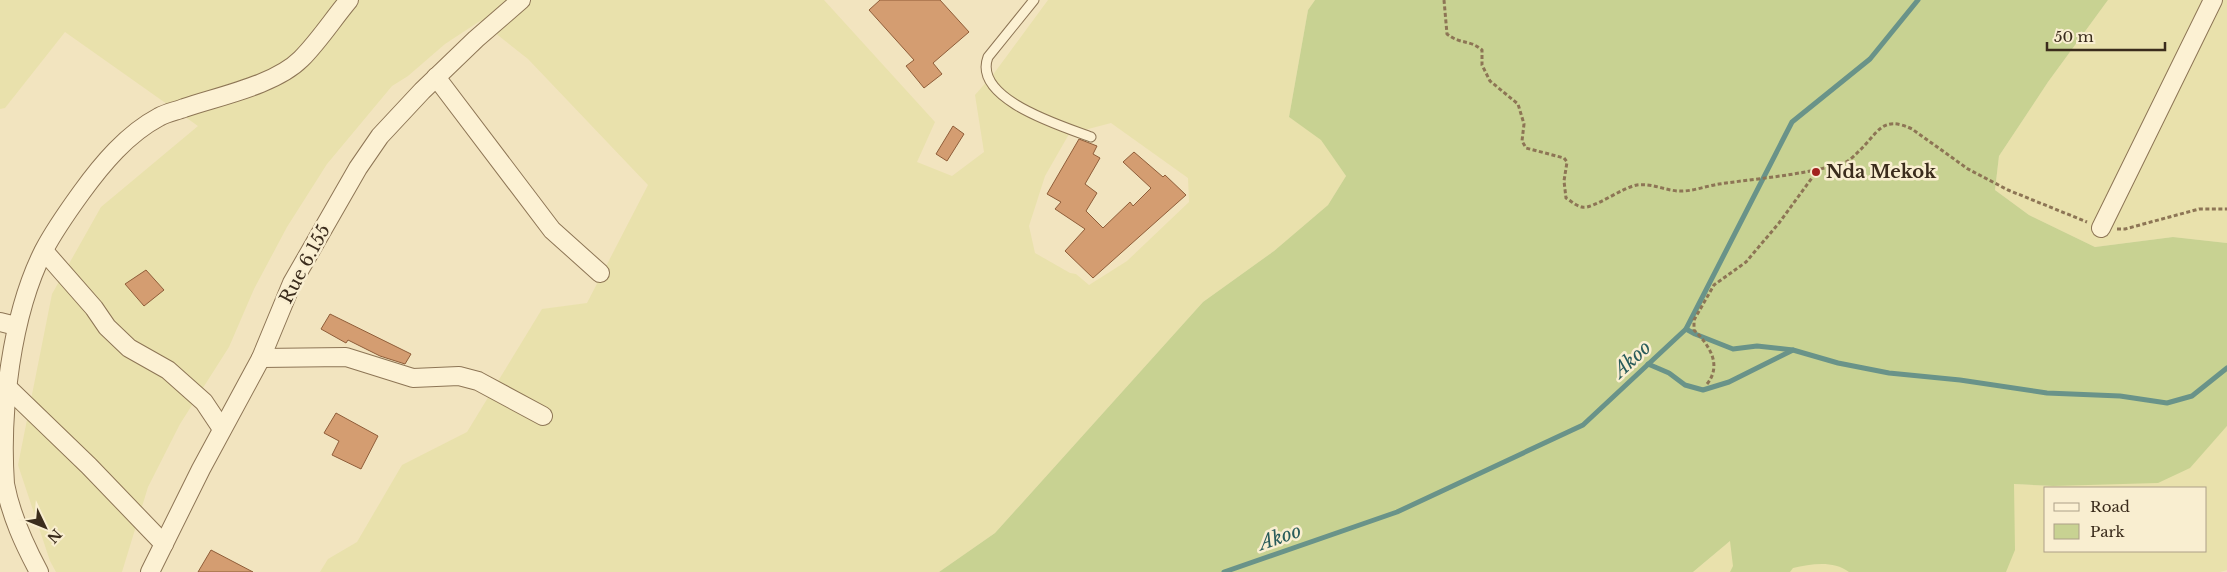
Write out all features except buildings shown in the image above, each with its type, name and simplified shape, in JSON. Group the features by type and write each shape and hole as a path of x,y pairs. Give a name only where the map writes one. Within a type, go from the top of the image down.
{"street":[{"path":"39,572 26,548 13,516 5,483 0,438 0,411 4,384 8,324 59,223 108,158 142,129 159,116 259,83 281,73 301,59 349,0"},
{"name":"Rue 6.155","path":"150,572 222,429 261,358 292,282 358,168 380,136 436,77 521,0"},
{"path":"2101,228 2213,0"},
{"path":"436,77 552,230 566,245 600,273"},
{"path":"44,251 94,308 108,327 130,348 168,370 204,402 222,429"},
{"path":"261,358 346,357 413,378 459,376 478,381 543,416"},
{"path":"4,384 89,466 164,544"}],"lane":[{"path":"1034,0 988,58 984,66 986,75 998,93 1029,112 1090,137"}],"path":[{"path":"1444,0 1447,34 1457,41 1474,43 1482,50 1482,65 1490,81 1518,104 1524,124 1522,141 1526,148 1564,158 1567,162 1564,181 1566,198 1583,208 1590,208 1604,198 1636,185 1653,184 1678,191 1794,172 1817,171 1848,161 1880,127 1888,123 1903,124 1912,129 1968,169 2008,190 2101,228 2125,229 2199,209 2227,210"},
{"path":"1707,384 1712,371 1713,358 1707,343 1694,330 1694,320 1714,285 1746,262 1784,216 1817,171"}],"shaded area":[{"path":"0,0 824,0 935,122 917,162 952,176 984,152 975,95 995,72 1048,0 1315,0 1308,10 1289,117 1321,139 1346,176 1328,205 1274,251 1203,302 995,533 939,572 320,572 328,559 357,542 402,465 467,432 542,309 587,303 648,185 528,59 480,21 445,44 408,76 392,86 327,164 287,227 254,289 229,347 180,424 148,487 122,572 56,572 50,561 18,465 52,294 101,207 198,126 65,32 5,108 0,109","holes":["1111,123 1188,178 1189,202 1127,261 1089,285 1076,274 1070,273 1035,253 1029,226 1045,176 1069,134"]},
{"path":"2108,0 2227,0 2227,243 2173,237 2095,247 2029,215 1995,190 1999,156 2048,82"},
{"path":"2227,426 2227,570 2220,572 1693,572 1749,525 2014,484 2053,486 2190,467"}],"green space":[{"path":"1315,0 2108,0 2048,82 1999,156 1995,190 2029,215 2095,247 2173,237 2227,243 2227,426 2190,468 2158,483 2053,486 2014,484 2015,550 2006,572 1849,572 1843,568 1822,564 1793,568 1790,572 1730,572 1733,566 1730,541 1693,572 939,572 995,533 1203,302 1274,251 1328,205 1346,176 1321,140 1289,117 1308,10"}],"waterway":[{"name":"Akoo","path":"1224,572 1397,512 1583,425 1686,329 1792,122 1870,59 1918,0"},
{"path":"1686,329 1733,349 1757,346 1793,350"},
{"path":"1648,364 1669,373 1685,385 1703,390 1729,382 1793,350 1838,363 1889,373 1960,380 2047,393 2120,396 2167,403 2192,396 2227,368"}],"place":[{"name":"Nda Mekok","path":"1816,172"}]}
